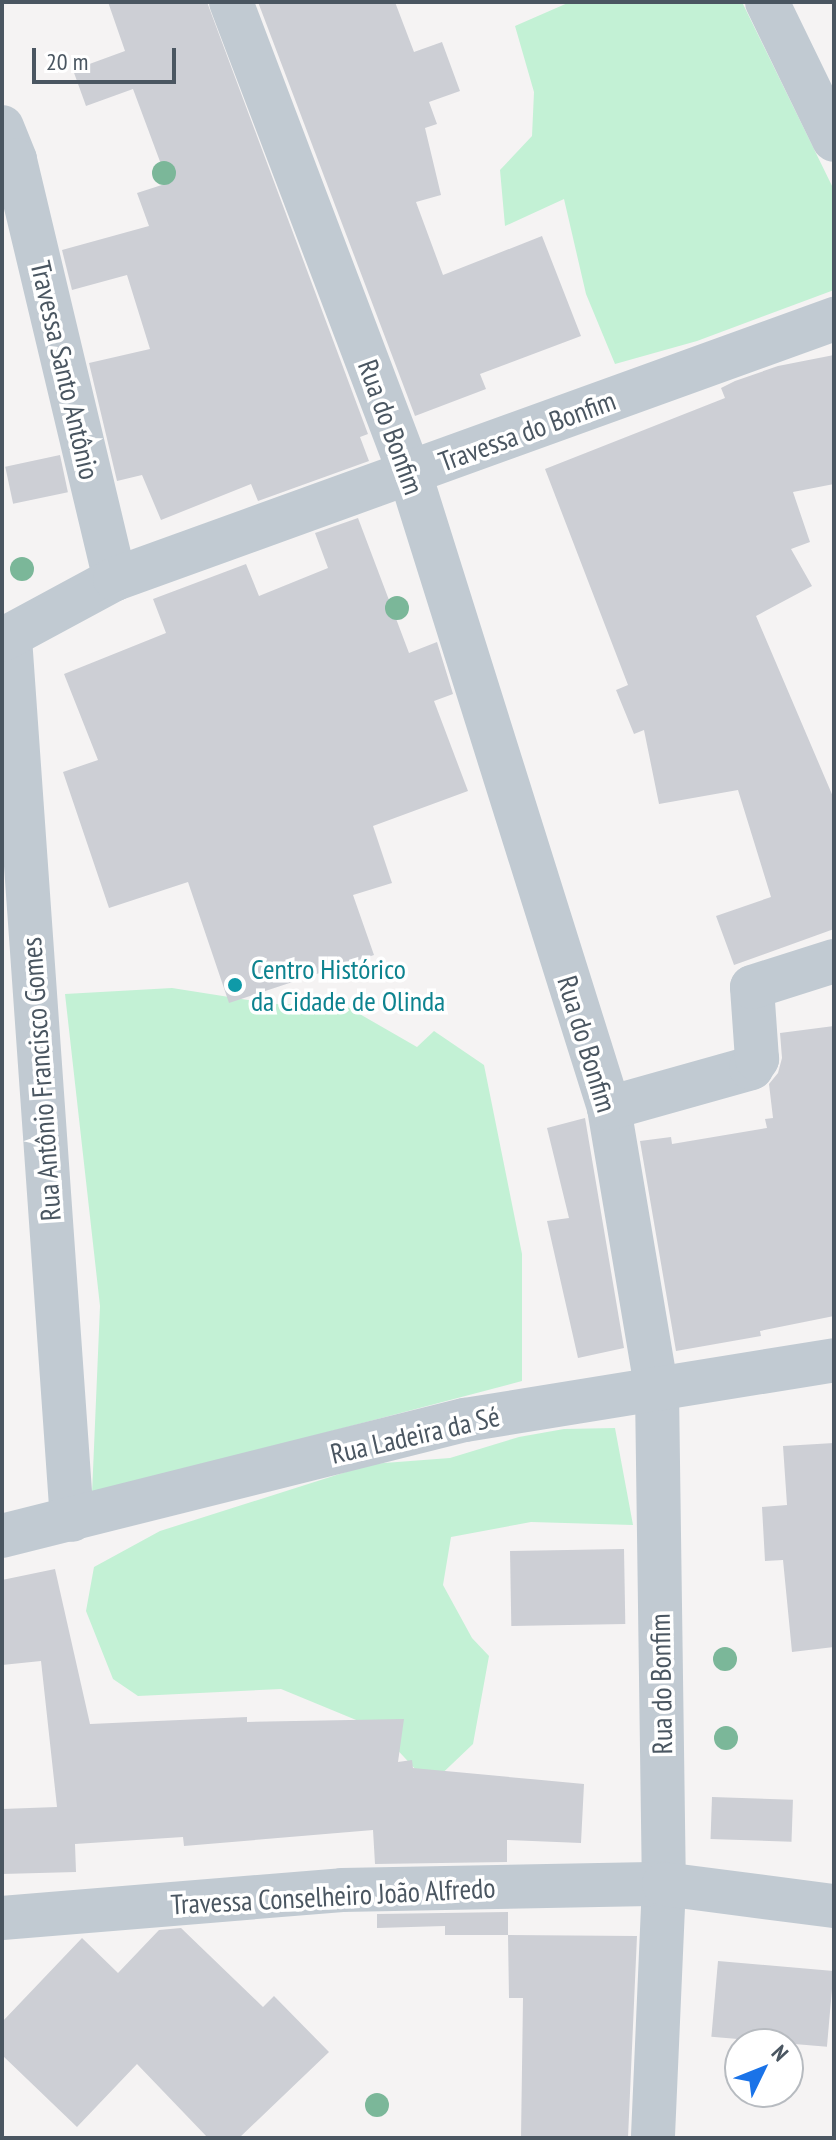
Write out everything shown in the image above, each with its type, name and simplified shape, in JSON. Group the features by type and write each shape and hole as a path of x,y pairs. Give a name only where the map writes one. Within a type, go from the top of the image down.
{"street":[{"name":"Rua do Bonfim","path":"231,2 410,474 609,1108 657,1391 664,1884 653,2138"},
{"path":"767,2 834,140"},
{"name":"Travessa Santo Antônio","path":"6,149 115,579"},
{"name":"Travessa do Bonfim","path":"6,639 115,579 834,319"},
{"name":"Rua Antônio Francisco Gomes","path":"6,639 72,1520"},
{"path":"609,1108 751,1068 757,1059 752,987 834,961"},
{"name":"Rua Ladeira da Sé","path":"2,1536 465,1420 834,1360"},
{"name":"Travessa Conselheiro João Alfredo","path":"2,1918 342,1890 664,1884 834,1906"}],"green space":[{"path":"570,2 742,2 834,190 834,290 697,341 615,364 586,294 564,199 505,226 500,170 532,136 534,92 515,26"},
{"path":"172,988 273,1004 344,1005 417,1047 434,1031 484,1065 522,1254 522,1381 92,1494 100,1306 65,994"},
{"path":"615,1428 633,1525 531,1522 451,1537 443,1585 472,1638 489,1656 473,1744 430,1785 378,1729 281,1689 138,1696 113,1679 86,1611 94,1567 160,1531 371,1464 450,1458 519,1437 564,1429"}],"building":[{"path":"108,2 207,2 368,434 360,437 369,461 258,501 251,484 161,520 142,475 117,481 89,363 150,349 127,275 72,290 62,250 149,226 137,193 168,183 133,89 86,106 73,70 125,51"},
{"path":"258,2 395,2 414,52 442,42 460,91 429,102 437,124 425,128 441,195 416,202 443,275 542,236 581,336 480,374 486,389 415,416"},
{"path":"834,355 834,484 793,492 810,542 791,549 812,586 756,616 834,799 834,929 734,965 716,916 771,897 738,790 659,804 644,730 634,734 616,690 628,685 545,469 725,398 721,388 735,381 778,366"},
{"path":"60,455 68,492 13,504 5,467"},
{"path":"358,518 409,653 437,642 453,694 434,701 468,791 373,826 392,883 353,895 374,955 229,1003 188,882 109,908 63,772 98,760 64,674 166,633 153,599 246,564 259,596 328,568 315,533"},
{"path":"834,1026 834,1316 760,1331 761,1336 676,1351 640,1141 671,1137 672,1144 767,1128 765,1119 773,1118 769,1084 778,1073 782,1058 780,1033"},
{"path":"585,1118 624,1348 578,1358 547,1221 569,1218 547,1128"},
{"path":"834,1443 834,1647 792,1652 783,1560 765,1561 762,1507 787,1505 783,1446"},
{"path":"624,1549 625,1624 511,1626 510,1551"},
{"path":"55,1569 90,1724 247,1717 247,1722 404,1719 398,1762 412,1760 413,1768 584,1784 581,1843 507,1840 507,1862 375,1864 373,1830 184,1846 183,1837 75,1844 76,1872 2,1874 2,1809 57,1807 41,1661 2,1665 2,1580"},
{"path":"712,1797 793,1800 791,1842 711,1839"},
{"path":"508,1912 508,1935 445,1935 445,1926 377,1928 377,1914"},
{"path":"181,1928 263,2007 274,1996 329,2052 239,2138 208,2138 137,2064 77,2127 2,2055 2,2022 82,1938 118,1973 159,1930"},
{"path":"508,1935 637,1936 628,2138 521,2138 523,1998 509,1998"},
{"path":"718,1961 834,1971 827,2047 804,2045 804,2028 724,2028 724,2038 711,2037"}],"place":[{"name":"Centro Histórico da Cidade de Olinda","path":"235,985"}]}
